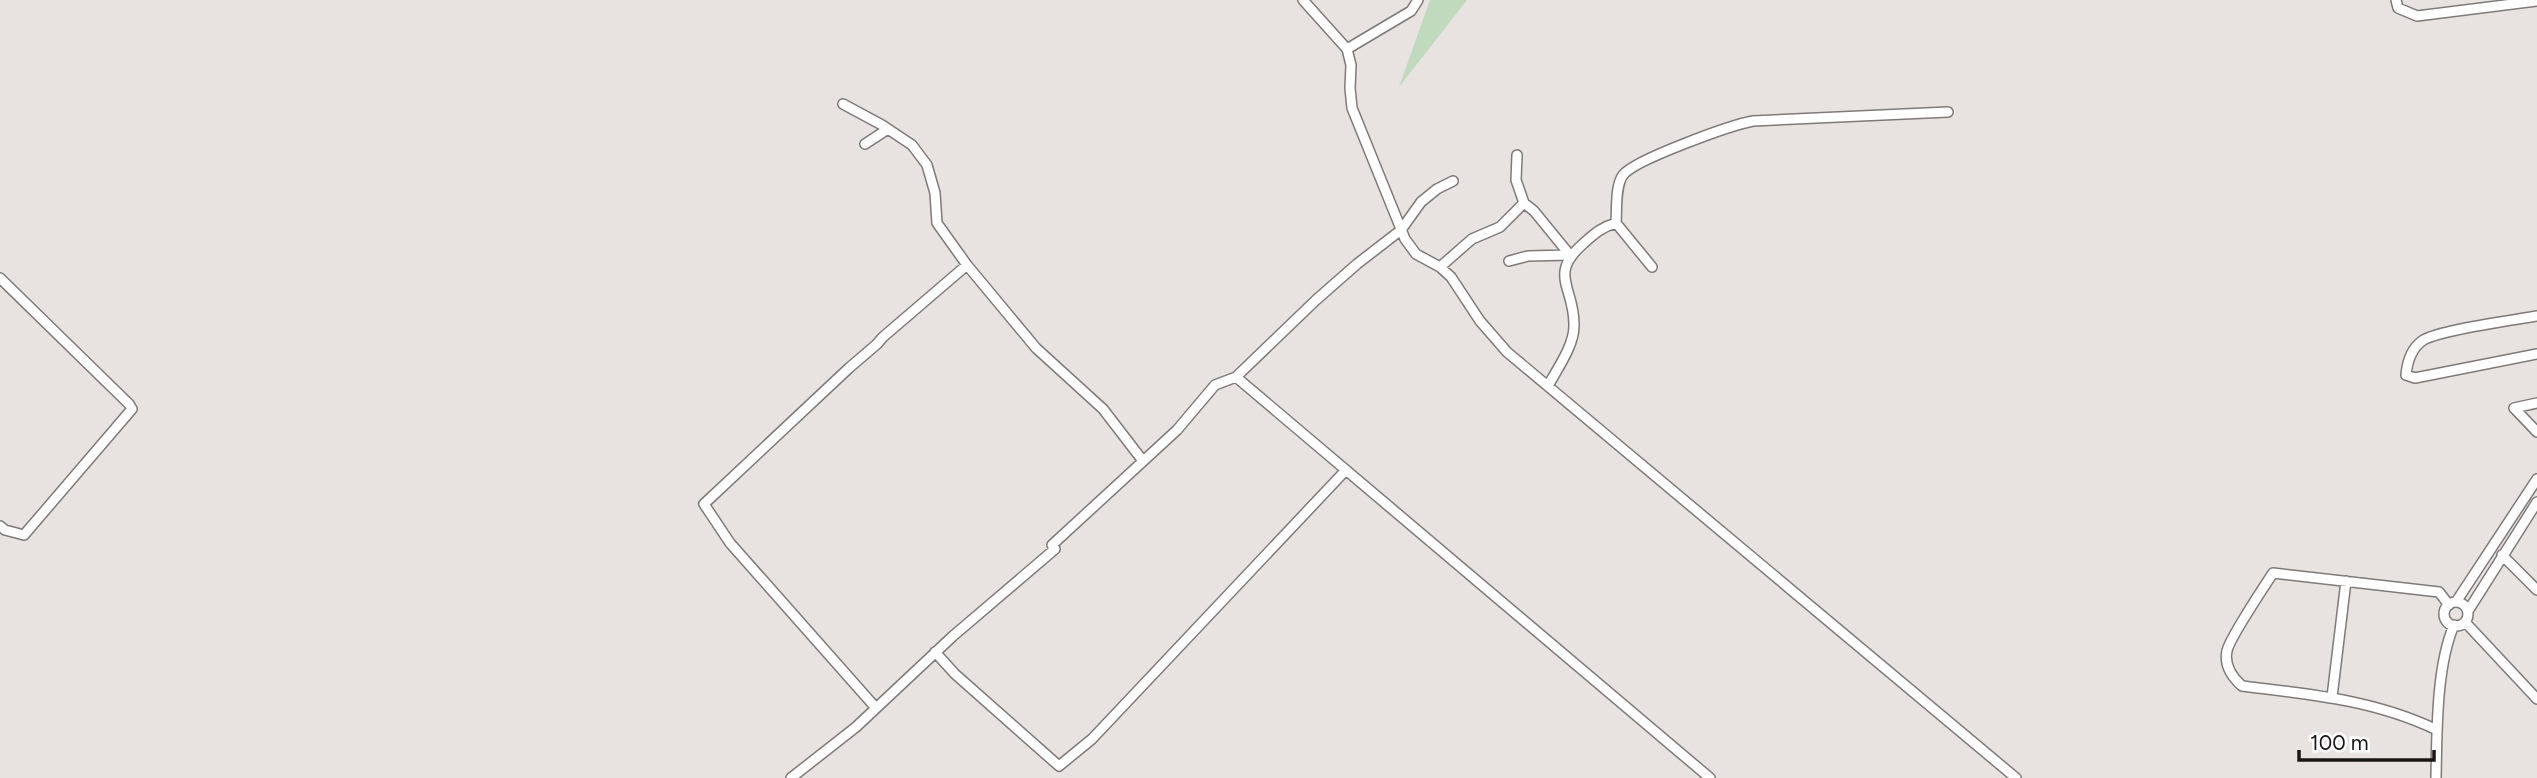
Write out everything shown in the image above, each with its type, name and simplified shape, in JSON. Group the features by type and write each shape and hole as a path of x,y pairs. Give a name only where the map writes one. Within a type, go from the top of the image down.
{"street":[{"path":"1303,0 1347,49 1351,65 1352,108 1401,230 1416,254 1440,267 1498,342 1548,386 2016,778"},
{"path":"1347,49 1411,11 1418,0"},
{"path":"2396,0 2398,8 2417,16 2537,1"},
{"path":"843,104 912,145 927,165 935,193 937,223 967,265 1036,348 1103,409 1143,461"},
{"path":"1652,267 1616,223 1620,179 1625,172 1735,124 1766,119 1948,112"},
{"path":"865,144 888,129"},
{"path":"1517,155 1516,180 1524,203 1570,254"},
{"path":"795,777 856,727 1053,547 1177,430 1215,385 1236,377 1347,273 1401,230 1421,202 1453,181"},
{"path":"1440,267 1472,239 1500,227 1524,203"},
{"path":"1548,386 1575,329 1564,265 1570,254 1602,227 1616,223"},
{"path":"1509,261 1528,256 1570,254"},
{"path":"876,708 730,543 704,504 883,337 967,265"},
{"path":"0,278 129,404 132,410 24,535 0,526"},
{"path":"2537,316 2448,332 2422,341 2407,362 2406,375 2415,378 2537,354"},
{"path":"1236,377 1710,778"},
{"path":"2537,403 2514,408 2537,432"},
{"path":"935,652 955,674 1059,766 1092,739 1346,470"},
{"path":"2454,625 2445,618 2445,609 2452,603 2537,479"},
{"path":"2465,622 2468,611 2537,502"},
{"path":"2502,555 2537,590"},
{"path":"2437,730 2383,708 2332,697 2242,685 2232,678 2228,668 2227,650 2273,573 2439,592 2452,603 2462,603 2468,611"},
{"path":"2332,697 2346,581"},
{"path":"2436,778 2437,730 2447,640 2454,625 2465,622"},
{"path":"2465,622 2537,699"}],"green space":[{"path":"1430,0 1467,0 1399,87"}]}
